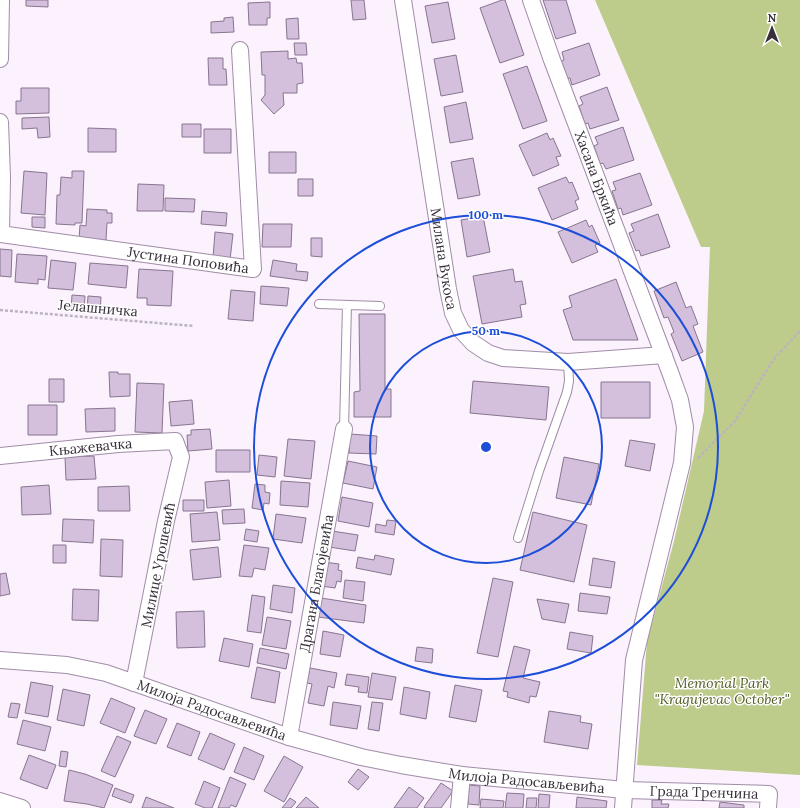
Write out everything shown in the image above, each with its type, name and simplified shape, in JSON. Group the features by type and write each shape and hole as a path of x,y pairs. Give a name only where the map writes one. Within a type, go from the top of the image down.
{"street":[{"path":"0,59 1,0"},
{"name":"Милана Вукоса","path":"404,0 448,289 453,313 461,330 473,344 488,353 502,358 568,362 664,355"},
{"name":"Хасана Бркића","path":"531,0 552,60 664,355"},
{"name":"Јустина Поповића","path":"0,234 253,269 240,50"},
{"path":"0,122 2,177 0,234"},
{"name":"Милоја Радосављевића","path":"0,660 67,665 106,673 288,737 362,757 462,775 625,790 634,660 682,463 685,427 680,400 664,355"},
{"name":"Драгана Благојевића","path":"288,737 344,429"},
{"name":"Књажевачка","path":"0,456 118,444 168,441 175,441 178,447"},
{"name":"Милице Урошевић","path":"134,682 166,521 181,457 178,447"},
{"path":"459,808 462,775"},
{"path":"623,808 625,790"},
{"name":"Града Тренчина","path":"625,790 769,794 768,808"},
{"path":"0,801 22,808"}],"lane":[{"path":"319,304 380,306"},
{"path":"344,429 347,304"},
{"path":"518,538 539,471 567,392 569,381 568,362"}],"path":[{"name":"Јелашничка","path":"0,310 194,326"},
{"path":"678,479 735,421 773,360 800,331"}],"green space":[{"name":"Memorial Park \"Kragujevac October\"","path":"595,0 800,0 800,775 637,765 647,642 674,541 704,411 710,247 701,247"}],"building":[{"path":"26,0 48,0 48,7 26,6"},
{"path":"351,0 364,0 366,19 353,20"},
{"path":"505,0 524,55 500,63 480,8"},
{"path":"543,0 566,0 576,33 556,39"},
{"path":"270,2 270,18 267,18 267,25 249,25 248,3"},
{"path":"448,2 455,39 432,43 425,6"},
{"path":"233,17 234,32 211,33 211,22 224,21 224,18"},
{"path":"298,18 299,39 287,39 286,19"},
{"path":"294,43 306,43 307,55 295,55"},
{"path":"589,43 600,75 572,85 570,78 566,79 560,62 564,60 562,52"},
{"path":"288,51 288,59 296,58 297,63 302,63 303,83 297,84 297,93 283,93 284,105 274,114 261,100 265,95 265,75 262,75 261,52"},
{"path":"456,55 463,92 441,96 434,59"},
{"path":"208,58 223,58 223,69 226,69 227,85 209,85"},
{"path":"527,66 547,121 523,129 503,74"},
{"path":"607,87 619,120 590,129 588,123 585,124 579,106 583,104 580,97"},
{"path":"21,88 49,88 49,113 16,114 16,101 21,101"},
{"path":"466,102 473,139 450,143 444,107"},
{"path":"49,117 50,137 38,138 37,128 22,129 22,118"},
{"path":"182,124 201,124 201,137 182,137"},
{"path":"623,127 634,160 606,169 603,163 600,164 594,146 598,144 595,137"},
{"path":"88,128 116,129 116,152 88,152"},
{"path":"204,129 231,129 231,153 204,153"},
{"path":"547,133 550,140 553,138 561,156 556,157 559,165 533,176 519,145"},
{"path":"269,152 296,152 296,173 269,173"},
{"path":"473,158 480,195 458,199 451,162"},
{"path":"24,171 47,173 45,215 21,213"},
{"path":"72,171 84,171 82,223 75,223 75,225 56,224 57,195 60,195 61,177 72,178"},
{"path":"640,173 652,205 623,215 621,208 618,209 612,191 616,190 613,182"},
{"path":"566,177 569,183 572,182 579,199 575,201 578,209 552,220 538,188"},
{"path":"298,179 313,179 313,196 298,196"},
{"path":"138,184 164,185 163,211 137,211"},
{"path":"165,198 195,199 194,212 165,211"},
{"path":"87,209 107,210 107,213 112,213 112,223 107,223 106,240 79,239 80,225 86,226"},
{"path":"202,211 227,213 226,226 201,224"},
{"path":"658,214 670,247 641,256 639,250 636,251 629,233 634,231 631,224"},
{"path":"483,216 490,252 467,257 461,220"},
{"path":"32,217 45,217 45,228 32,227"},
{"path":"586,220 589,227 592,225 600,243 595,245 598,252 572,263 558,232"},
{"path":"263,224 292,224 291,247 262,247"},
{"path":"215,232 233,234 230,260 213,258"},
{"path":"311,238 322,238 322,257 311,256"},
{"path":"0,249 12,250 11,277 0,276"},
{"path":"17,254 47,256 45,280 38,279 38,284 15,282"},
{"path":"51,260 76,263 73,290 48,288"},
{"path":"273,260 297,264 296,271 308,272 307,281 270,276"},
{"path":"90,263 128,266 126,288 88,284"},
{"path":"139,269 173,271 171,306 147,305 147,298 137,298"},
{"path":"513,269 515,282 522,281 526,304 520,305 522,317 482,324 473,276"},
{"path":"616,279 638,340 573,340 563,310 572,307 569,296"},
{"path":"676,282 686,308 691,306 698,324 693,326 703,352 682,361 671,334 674,332 668,317 664,318 654,291"},
{"path":"261,286 289,288 287,306 260,304"},
{"path":"231,290 255,292 253,321 228,319"},
{"path":"72,295 85,296 84,311 71,310"},
{"path":"88,296 101,297 100,313 87,312"},
{"path":"359,314 385,314 385,389 391,389 391,417 354,417 354,392 360,391"},
{"path":"109,372 130,374 130,396 110,397"},
{"path":"49,379 64,379 64,402 49,402"},
{"path":"473,381 549,387 546,420 470,413"},
{"path":"601,382 650,382 650,418 601,418"},
{"path":"137,383 164,384 162,433 135,432"},
{"path":"192,400 194,424 171,426 169,402"},
{"path":"28,405 57,405 57,435 28,435"},
{"path":"115,408 115,431 86,432 85,409"},
{"path":"210,429 212,449 188,451 187,435 191,435 191,430"},
{"path":"350,434 377,436 376,454 349,453"},
{"path":"288,439 315,441 311,479 284,476"},
{"path":"630,440 655,444 650,471 625,466"},
{"path":"216,450 250,450 250,472 216,472"},
{"path":"259,455 277,457 275,477 257,475"},
{"path":"94,456 96,479 66,480 65,457"},
{"path":"564,457 599,464 591,505 556,498"},
{"path":"348,461 377,467 373,489 343,483"},
{"path":"229,480 231,506 207,508 205,482"},
{"path":"281,481 310,483 308,507 280,505"},
{"path":"255,484 265,485 265,492 270,493 269,504 264,503 263,510 252,508"},
{"path":"49,485 51,514 22,515 21,487"},
{"path":"129,486 130,511 98,511 98,487"},
{"path":"342,497 373,503 369,527 338,521"},
{"path":"183,500 204,500 204,511 183,511"},
{"path":"244,509 245,523 223,524 222,510"},
{"path":"217,512 220,540 192,542 190,514"},
{"path":"533,512 587,525 574,582 520,570"},
{"path":"276,514 306,518 302,543 273,539"},
{"path":"63,519 94,520 93,543 62,541"},
{"path":"387,520 396,521 394,535 375,532 376,524 386,526"},
{"path":"246,529 259,531 257,542 244,540"},
{"path":"332,531 358,535 355,551 329,547"},
{"path":"101,539 123,540 122,577 100,576"},
{"path":"53,545 66,545 66,563 53,563"},
{"path":"244,545 269,548 265,570 254,568 252,577 239,576"},
{"path":"218,547 221,577 193,580 190,550"},
{"path":"375,555 394,559 391,575 356,568 358,557 374,560"},
{"path":"593,558 615,562 611,588 589,585"},
{"path":"324,562 339,564 338,570 342,571 341,582 337,581 335,588 321,586"},
{"path":"6,573 10,594 0,596 0,574"},
{"path":"493,578 513,582 498,657 477,653"},
{"path":"345,580 365,582 363,601 343,598"},
{"path":"273,585 295,588 292,613 270,609"},
{"path":"73,589 99,590 98,621 72,620"},
{"path":"580,593 610,597 607,614 578,611"},
{"path":"252,595 265,597 261,633 247,631"},
{"path":"321,598 366,605 364,623 318,617"},
{"path":"537,599 569,604 565,623 542,619"},
{"path":"204,611 205,647 177,648 176,612"},
{"path":"267,617 291,621 286,649 262,645"},
{"path":"323,631 344,635 340,657 320,654"},
{"path":"570,632 593,636 591,653 567,649"},
{"path":"224,638 253,644 249,667 219,661"},
{"path":"514,646 530,650 523,678 540,682 536,697 530,696 529,703 507,697 508,692 503,691"},
{"path":"417,647 433,649 432,663 415,661"},
{"path":"260,648 289,654 286,669 257,663"},
{"path":"257,667 280,672 275,703 251,698"},
{"path":"310,668 337,673 334,688 328,686 324,706 308,703 312,684 307,683"},
{"path":"372,673 396,677 392,700 368,697"},
{"path":"347,674 369,677 367,693 358,692 359,687 345,685"},
{"path":"31,682 53,686 48,717 25,713"},
{"path":"455,685 482,690 476,722 449,717"},
{"path":"404,687 430,692 426,719 400,714"},
{"path":"63,689 90,695 84,726 57,720"},
{"path":"111,698 135,708 125,733 100,723"},
{"path":"333,702 361,706 357,729 330,725"},
{"path":"372,702 383,703 379,731 368,729"},
{"path":"11,703 20,704 17,718 8,717"},
{"path":"145,710 167,719 156,744 134,736"},
{"path":"549,711 581,716 580,722 592,724 588,749 544,742"},
{"path":"23,720 51,727 45,751 17,744"},
{"path":"177,723 200,732 191,756 167,747"},
{"path":"210,733 235,744 224,770 198,759"},
{"path":"117,736 131,742 115,777 101,771"},
{"path":"244,747 264,756 254,780 234,772"},
{"path":"61,751 68,752 66,767 59,766"},
{"path":"29,755 56,765 47,789 20,779"},
{"path":"284,756 303,767 284,802 264,791"},
{"path":"358,769 369,777 358,790 348,782"},
{"path":"69,770 85,774 113,785 104,808 64,801"},
{"path":"230,777 246,784 236,807 231,805 229,808 218,808"},
{"path":"204,781 220,788 212,808 205,808 195,804"},
{"path":"441,783 453,791 441,808 425,808 424,807"},
{"path":"469,785 480,786 479,805 468,804"},
{"path":"409,787 424,798 417,808 394,808"},
{"path":"115,788 134,795 131,803 112,796"},
{"path":"507,793 524,794 523,808 505,808"},
{"path":"539,794 550,795 549,808 538,808"},
{"path":"146,797 174,808 142,808"},
{"path":"306,797 319,808 296,808"},
{"path":"577,797 607,801 606,808 576,808"},
{"path":"290,798 296,802 291,808 282,808"},
{"path":"527,798 537,798 536,808 526,808"},
{"path":"481,799 504,801 503,808 480,808"},
{"path":"652,800 662,800 661,804 669,804 668,808 652,808"},
{"path":"720,802 744,805 744,808 719,808"}]}
